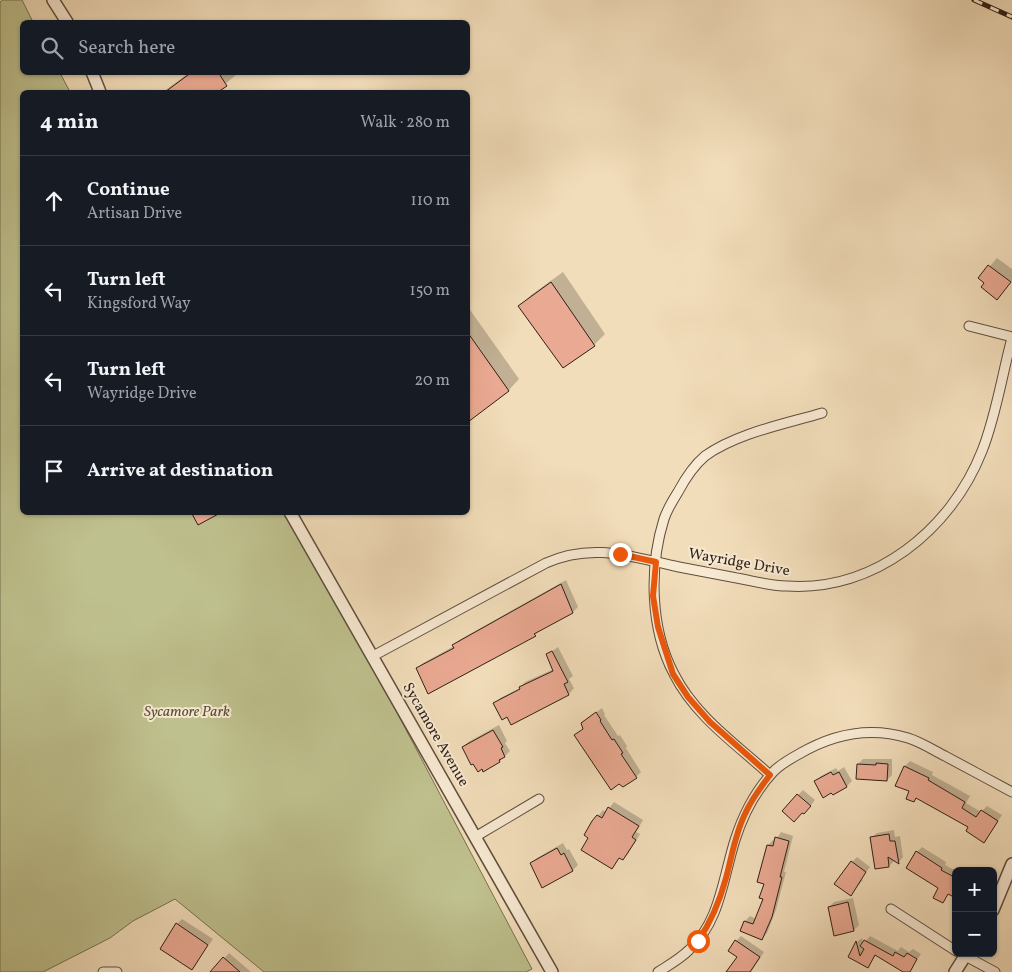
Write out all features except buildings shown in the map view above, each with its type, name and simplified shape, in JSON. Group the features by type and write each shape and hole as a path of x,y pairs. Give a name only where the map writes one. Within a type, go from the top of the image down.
{"street":[{"path":"53,0 66,20"},
{"path":"93,75 99,90"},
{"path":"969,326 1012,338"},
{"name":"Wayridge Drive","path":"372,656 558,558 585,552 601,552 774,585 800,587 848,579 879,567 902,553 932,529 966,485 987,438 1012,338"},
{"path":"770,775 710,722 688,697 673,674 658,627 653,596 656,562 664,517 687,476 701,460 745,436 822,413"},
{"name":"Sycamore Avenue","path":"292,515 552,972"},
{"path":"658,972 690,949 704,932 720,897 744,815 770,775 782,764 829,739 846,734 885,733 899,735 917,741 1012,792"},
{"path":"475,837 539,799"},
{"path":"997,900 1012,864"},
{"path":"891,909 952,947"},
{"path":"956,972 961,957"},
{"path":"969,957 995,972"},
{"path":"103,972 117,972"}],"green space":[{"name":"Sycamore Park","path":"3,0 22,0 32,20 20,20 20,75 61,75 69,90 20,90 20,515 293,515 532,969 526,972 264,972 175,899 133,921 110,938 43,972 0,972 0,2"}],"railway":[{"path":"974,0 1012,17"}],"route":[{"path":"620,554 656,562 653,596 661,641 673,674 688,697 710,722 770,775 744,815 720,897 710,921 698,941"}]}
